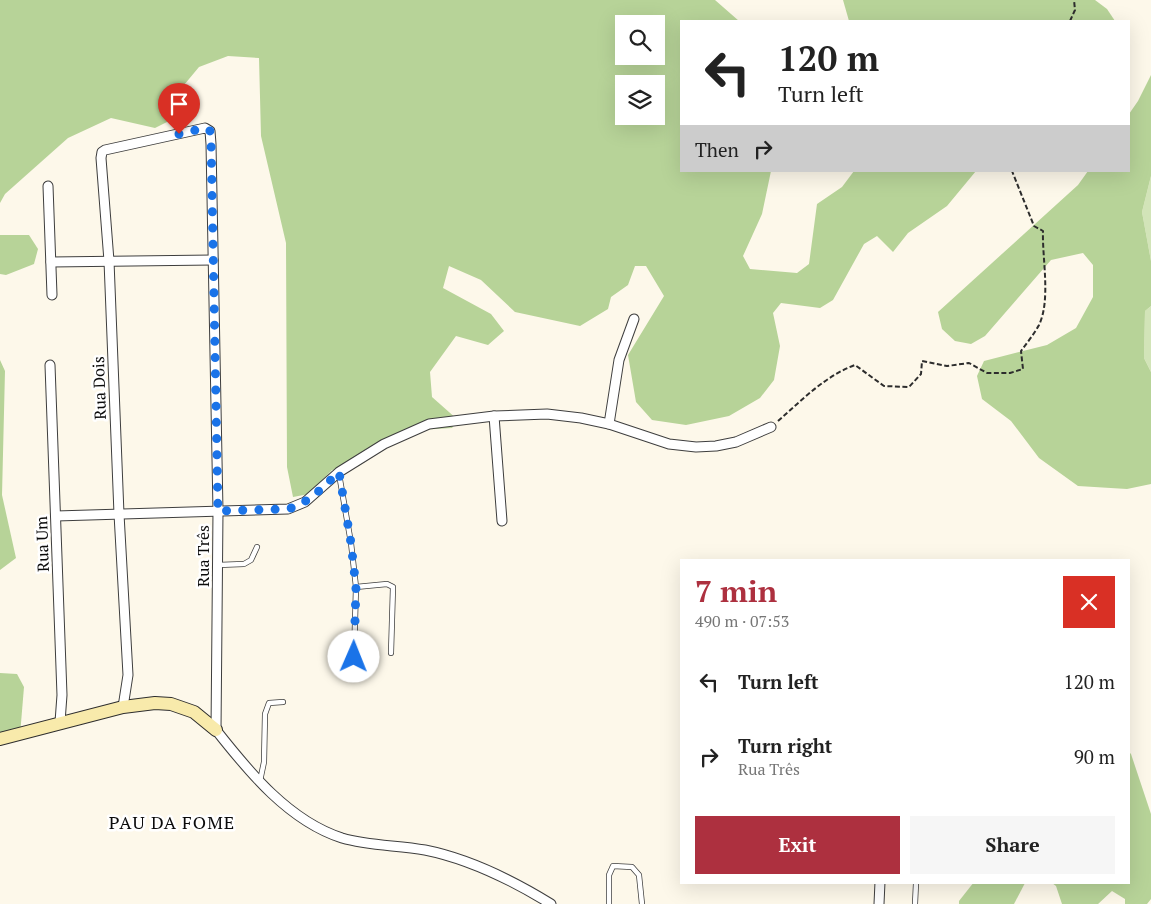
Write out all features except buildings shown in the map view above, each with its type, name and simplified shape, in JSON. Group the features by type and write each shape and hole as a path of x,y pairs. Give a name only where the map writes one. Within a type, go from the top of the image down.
{"street":[{"name":"Rua Três","path":"105,150 198,129 208,129 211,137 218,511 216,730"},
{"name":"Rua Dois","path":"105,150 102,152 101,158 109,261 128,675 123,707"},
{"path":"48,186 52,295"},
{"path":"51,262 213,260"},
{"path":"609,424 619,360 634,319"},
{"name":"Rua Um","path":"50,365 62,695 60,722"},
{"path":"56,516 288,509 305,502 339,472 384,444 429,424 494,416 548,414 609,424 669,444 696,447 736,442 771,427"},
{"path":"494,416 502,521"},
{"path":"0,739 123,707 155,703 183,707 194,712 216,730 260,782 291,809 316,826 342,838 372,844 424,850 451,856 523,887 551,904"},
{"path":"879,904 880,884"}],"lane":[{"path":"339,472 356,587 354,657"},
{"path":"218,564 244,564 251,560 257,547"},
{"path":"356,587 388,584 393,587 391,653"},
{"path":"260,782 264,762 265,714 269,704 283,702"},
{"path":"608,904 609,875 613,866 632,867 639,875 642,904"},
{"path":"915,904 916,884"}],"path":[{"path":"1070,20 1075,10 1074,0"},
{"path":"771,427 839,371 855,365 884,386 908,387 921,374 922,361 946,366 968,363 987,373 1010,373 1024,369 1021,352 1039,324 1044,302 1046,282 1042,247 1043,231 1034,226 1012,172"}],"green space":[{"path":"0,0 715,0 738,20 680,20 680,172 771,172 762,214 743,256 750,269 797,273 809,264 817,204 842,187 853,172 975,172 947,206 908,233 893,252 877,236 864,244 833,300 820,308 781,303 773,313 780,346 774,380 760,398 729,416 686,425 652,420 636,402 628,355 664,296 646,266 635,266 628,285 611,297 608,309 580,326 515,312 481,280 449,266 443,288 491,314 504,331 488,345 456,336 430,372 432,397 458,420 452,428 403,431 359,466 332,470 309,494 293,497 287,467 286,243 261,136 259,58 228,56 199,67 179,91 171,120 155,128 111,118 68,138 5,194 0,203"},
{"path":"843,0 1095,0 1107,9 1114,20 849,20"},
{"path":"1151,75 1151,176 1142,212 1151,261 1151,306 1145,311 1144,358 1151,372 1151,484 1127,489 1078,486 1039,458 1011,421 982,399 977,376 984,361 1047,345 1076,328 1093,297 1093,265 1083,253 1051,260 985,336 971,344 955,341 942,329 938,312 1078,185 1087,172 1130,172 1130,113"},
{"path":"1151,176 1151,261 1142,212"},
{"path":"0,235 29,235 38,249 34,264 6,275 0,274"},
{"path":"1151,306 1151,372 1144,358 1145,311"},
{"path":"0,360 5,371 2,495 16,558 0,570"},
{"path":"0,673 17,674 24,687 20,735 0,745"},
{"path":"1130,753 1151,814 1151,899 1147,904 1125,904 1125,899 1112,891 1098,904 1062,904 1056,886 1053,884 1130,884"},
{"path":"972,884 1024,884 1014,904 959,904 959,901"}],"district":[{"name":"PAU DA FOME","path":"172,822"}],"route":[{"path":"179,134 205,128 210,131 211,137 218,511 288,509 305,502 339,472 356,587 354,657"}]}
